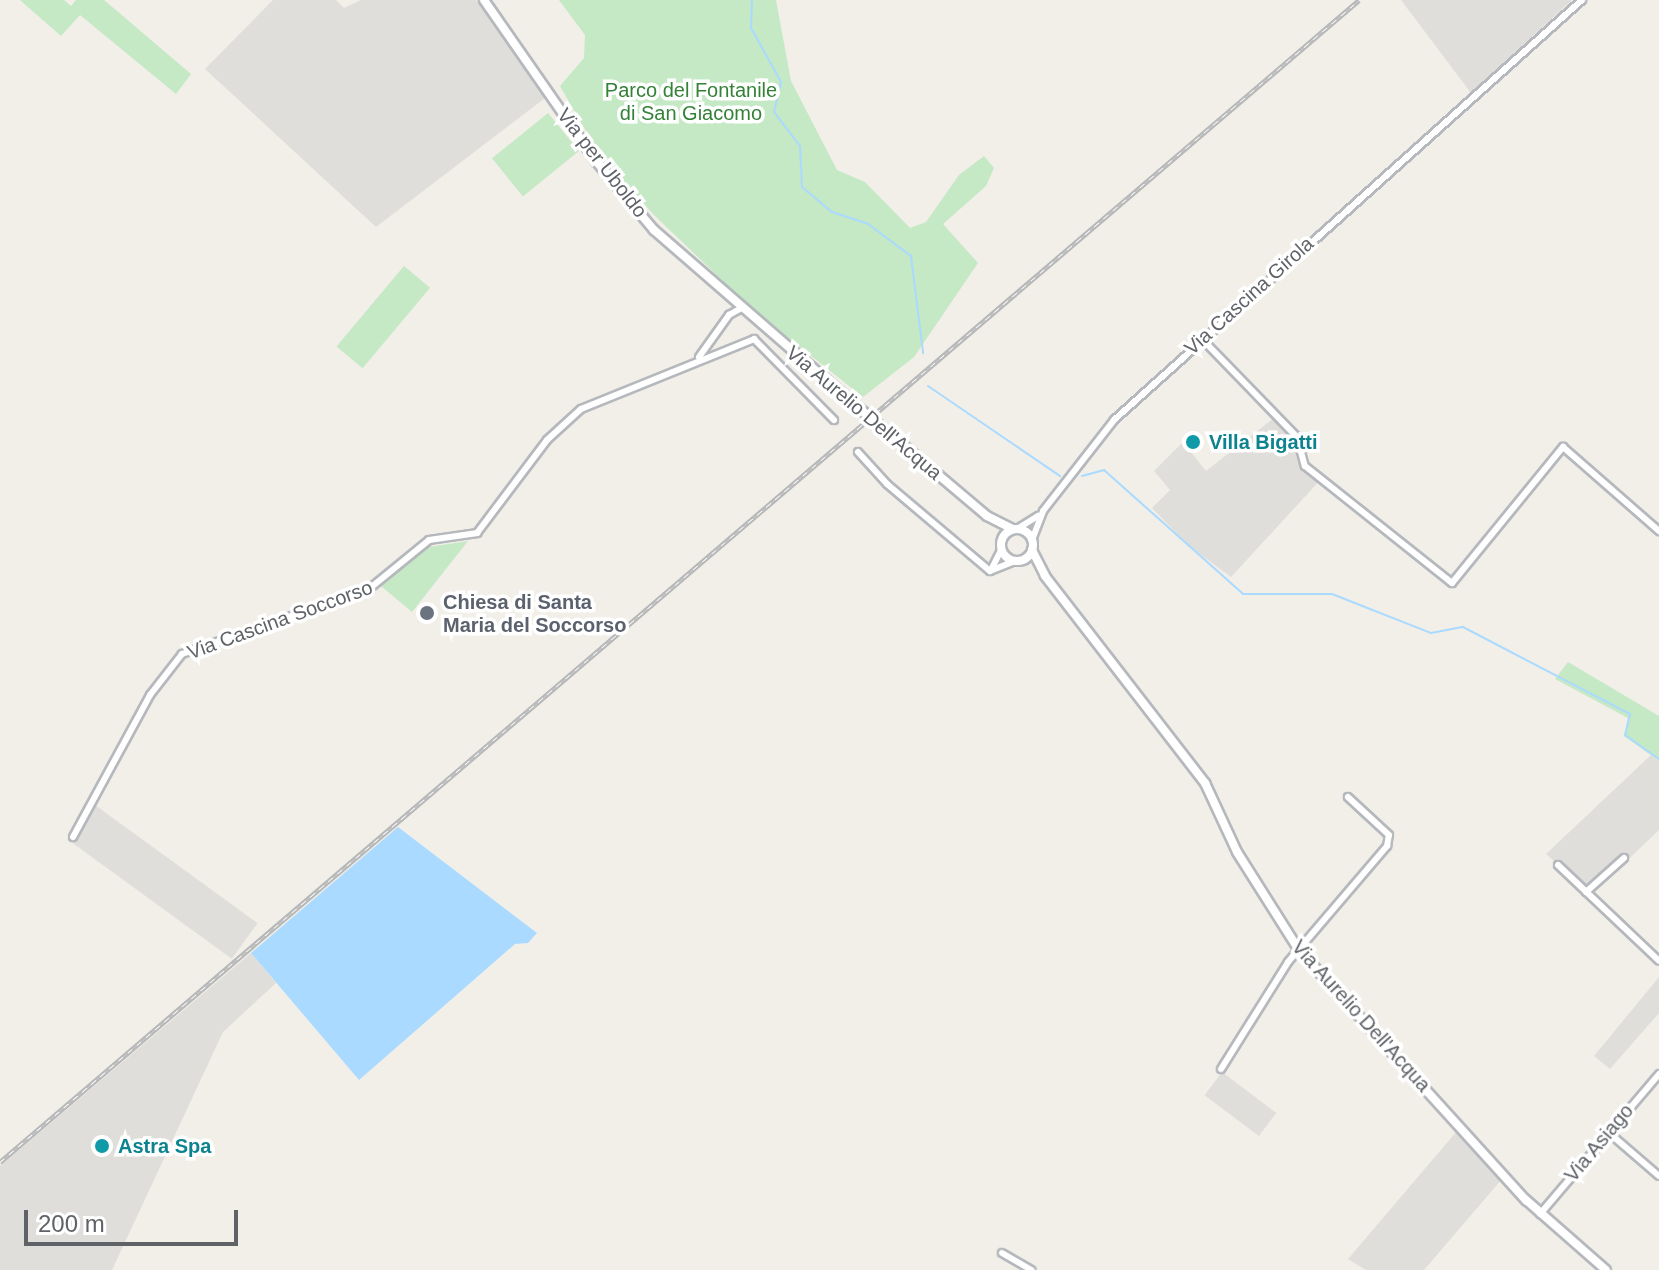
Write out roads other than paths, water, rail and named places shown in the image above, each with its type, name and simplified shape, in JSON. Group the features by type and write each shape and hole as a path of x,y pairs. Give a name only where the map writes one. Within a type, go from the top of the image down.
{"street":[{"name":"Via per Uboldo","path":"484,0 620,192 682,258 740,309"},
{"name":"Via Cascina Girola","path":"1032,540 1043,511 1114,420 1582,0"},
{"name":"Via Cascina Soccorso","path":"696,359 740,309"},
{"name":"Via Aurelio Dell'Acqua","path":"740,309 987,516 1032,540"},
{"name":"Via Cascina Soccorso","path":"73,837 150,695 167,667 182,654 369,589 429,540 477,533 547,440 581,409 696,359 754,339 834,420"},
{"path":"1202,339 1297,437 1305,466 1452,583 1563,447 1659,531"},
{"path":"858,452 887,484 990,571"},
{"name":"Via Cascina Girola","path":"1015,529 1043,511"},
{"name":"Via Aurelio Dell'Acqua","path":"987,516 1001,547 1045,576"},
{"path":"990,571 1001,547 1015,529"},
{"path":"990,571 1018,561 1032,550 1032,540"},
{"name":"Via Aurelio Dell'Acqua","path":"1032,550 1045,576 1193,766 1218,806 1237,852 1299,950 1540,1214 1606,1270"},
{"path":"1221,1069 1299,950 1390,840 1348,797"},
{"path":"1586,892 1624,858"},
{"path":"1558,865 1659,961"},
{"name":"Via Asiago","path":"1540,1214 1659,1074"},
{"path":"1608,1132 1659,1176"},
{"path":"1002,1253 1031,1270"}],"water":[{"path":"398,827 537,933 528,943 515,944 359,1080 251,953"}],"waterway":[{"path":"752,0 751,28 781,82 774,112 800,146 802,187 832,212 868,224 911,256 923,353"},
{"path":"928,386 1060,476"},
{"path":"1082,476 1104,470 1243,594 1332,594 1431,633 1463,627 1630,714 1625,735 1659,759"}],"railway":[{"path":"0,1162 1359,0"}],"place":[{"name":"Villa Bigatti","path":"1193,442"},
{"name":"Chiesa di Santa Maria del Soccorso","path":"427,613"},
{"name":"Astra Spa","path":"102,1146"}],"park label":[{"name":"Parco del Fontanile di San Giacomo","path":"691,102"}]}
